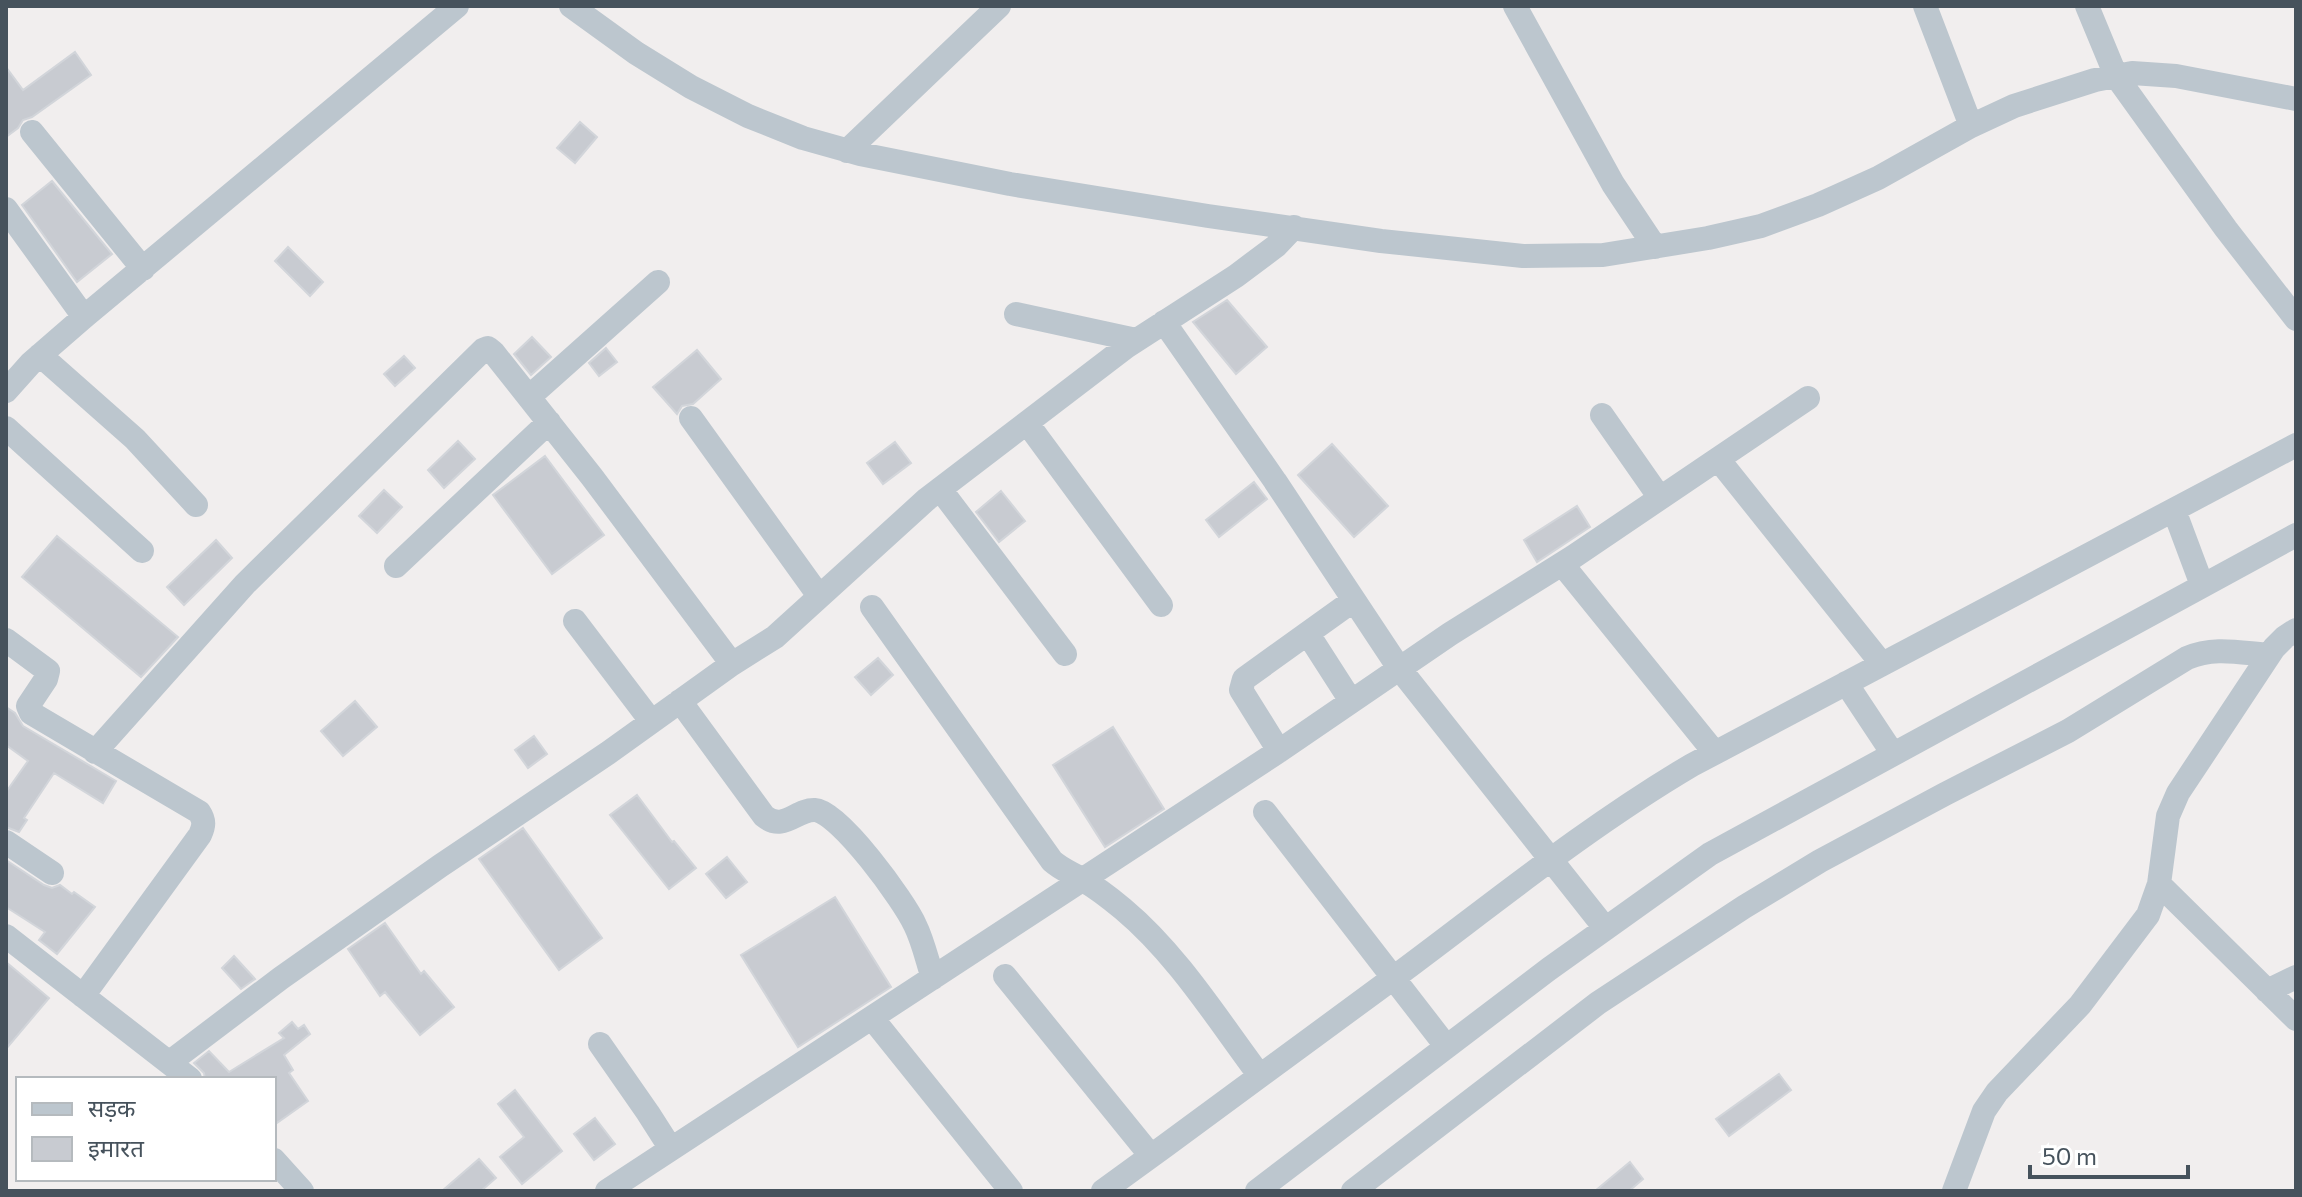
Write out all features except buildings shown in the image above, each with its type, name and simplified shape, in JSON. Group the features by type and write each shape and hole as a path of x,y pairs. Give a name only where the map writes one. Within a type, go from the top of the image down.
{"street":[{"path":"6,391 40,355 84,317 457,6"},
{"path":"571,6 636,53 691,87 748,116 803,138 847,151 1010,184 1208,216 1381,241 1523,256 1603,255 1761,226 1878,178 1971,126 2014,106 2095,80 2132,73 2176,76 2296,99"},
{"path":"847,151 999,6"},
{"path":"1515,6 1613,184 1655,247"},
{"path":"1925,6 1971,126"},
{"path":"2087,6 2116,76 2226,229 2296,319"},
{"path":"32,132 143,269"},
{"path":"6,209 84,317"},
{"path":"170,1062 281,978 775,637 940,489 1136,340 1236,276 1276,246 1294,227"},
{"path":"529,397 658,282"},
{"path":"1016,314 1136,340"},
{"path":"1164,322 1399,668 1605,928"},
{"path":"95,752 245,584 488,348 549,422 732,664"},
{"path":"40,355 135,439 196,505"},
{"path":"607,1191 1279,751 1399,668 1562,564 1808,398"},
{"path":"1602,415 1660,498"},
{"path":"691,418 819,596"},
{"path":"396,566 549,422"},
{"path":"1027,423 1161,605"},
{"path":"6,428 142,551"},
{"path":"1103,1191 1394,978 1549,859 1654,788 2296,445"},
{"path":"1718,459 1882,664"},
{"path":"940,489 1065,654"},
{"path":"2174,510 2202,585"},
{"path":"1257,1191 1446,1046 1710,854 2296,535"},
{"path":"1562,564 1715,753"},
{"path":"1279,751 1241,690 1244,679 1354,600"},
{"path":"872,607 1052,861 1123,909 1148,933 1175,963 1260,1076"},
{"path":"575,621 651,721"},
{"path":"1954,1191 1984,1111 1997,1092 2088,994 2148,915 2159,884 2168,816 2178,793 2269,655 2296,630"},
{"path":"1308,634 1351,701"},
{"path":"6,640 48,671 28,706 31,713 199,812 203,819 200,835 83,996"},
{"path":"1353,1191 1598,1003 1820,861 2068,731 2200,652 2219,650 2269,655"},
{"path":"1846,683 1893,754"},
{"path":"680,701 770,821 778,823 810,810 823,812 874,862 915,924 933,978"},
{"path":"1265,812 1446,1046"},
{"path":"6,842 52,873"},
{"path":"2159,884 2296,1019"},
{"path":"6,936 188,1077"},
{"path":"1005,976 1151,1156"},
{"path":"2267,991 2296,977"},
{"path":"872,1018 1011,1191"},
{"path":"600,1044 671,1149"},
{"path":"276,1162 302,1191"}]}
